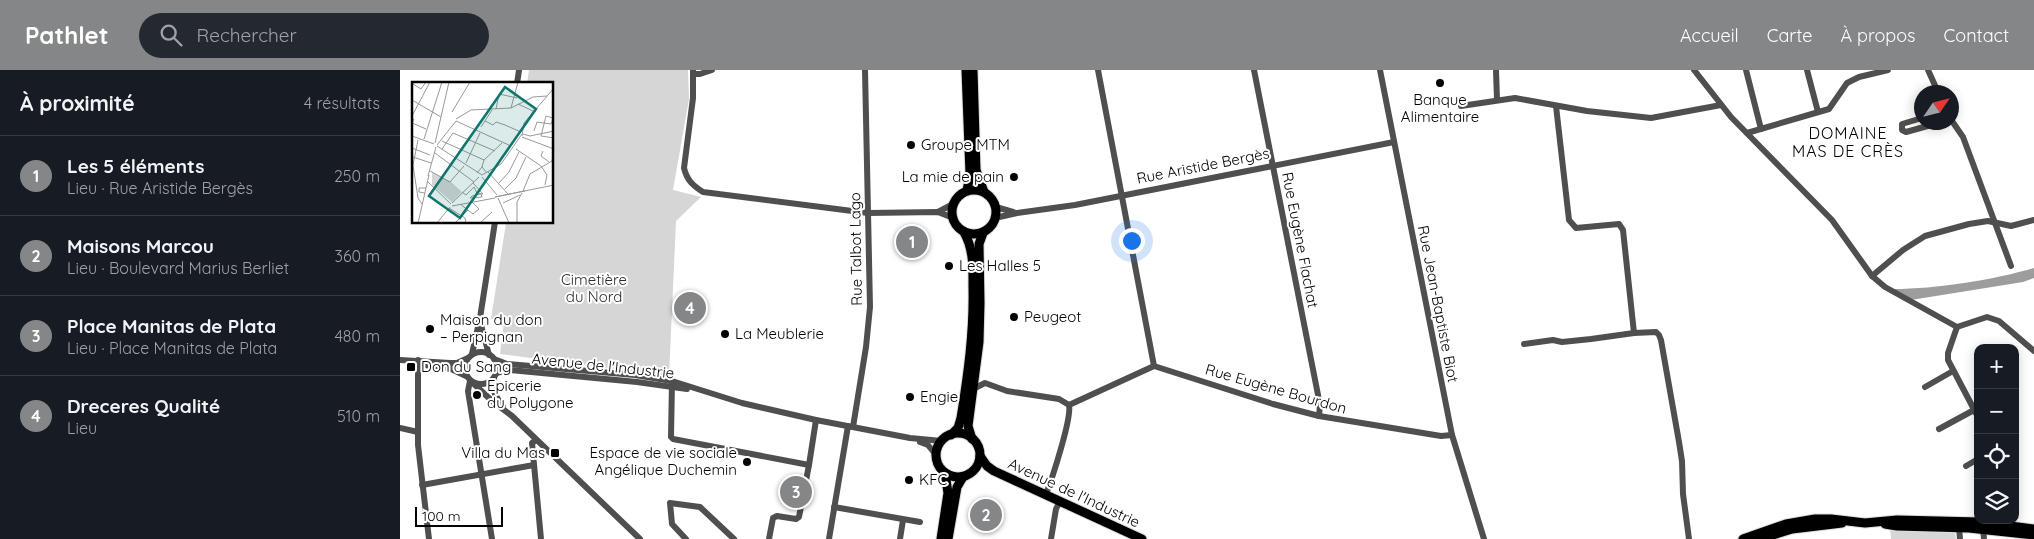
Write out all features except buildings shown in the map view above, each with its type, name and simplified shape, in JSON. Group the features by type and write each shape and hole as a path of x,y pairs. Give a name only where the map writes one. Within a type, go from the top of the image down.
{"main road":[{"path":"966,70 970,174 967,191"},
{"path":"973,70 976,170 984,192"},
{"path":"964,232 983,233 995,218 996,207 992,199 984,192 977,190 967,191 958,197 954,204 953,218 957,226 964,232 973,260 972,343 961,418 958,428 942,441 936,455 938,465 945,473 954,477 963,477 973,472 980,456 978,446 972,439 968,426 979,342 979,244 983,233"},
{"path":"951,435 959,434 972,439"},
{"name":"Avenue de l'Industrie","path":"980,456 987,466 994,471 1142,539"},
{"name":"Avenue de l'Industrie","path":"973,472 980,470 994,471"},
{"path":"941,539 948,494 945,473"},
{"path":"948,539 956,487 963,477"},
{"path":"1743,539 1774,527 1803,520 1831,518 1896,526 1969,528 1981,524 2034,529"},
{"path":"1878,523 1897,520 1974,524"},
{"path":"1765,538 1792,529 1852,522"},
{"path":"2007,525 2034,534"}],"street":[{"path":"712,70 700,74 693,72 693,98 684,168 686,177 692,185 703,192 868,213 938,212 953,218"},
{"name":"Rue Talbot Lago","path":"828,539 866,347 870,307 865,70"},
{"path":"1069,405 1154,366 1098,70"},
{"name":"Rue Eugène Flachat","path":"1254,70 1320,405 1319,416"},
{"name":"Rue Jean-Baptiste Biot","path":"1380,70 1452,435 1484,539"},
{"path":"1496,70 1497,100"},
{"path":"1694,70 1721,105 1832,220 1872,276 1885,287 1957,327 1987,317 1999,321 2034,351"},
{"path":"1746,70 1761,129"},
{"path":"1807,70 1818,112"},
{"path":"1747,133 1829,109 1847,83 1874,72 1888,70"},
{"path":"1928,70 1935,85"},
{"path":"1461,106 1523,98 1556,106 1619,116 1651,118 1721,105"},
{"path":"1556,106 1569,220 1576,228 1619,224 1623,230 1634,333"},
{"path":"1914,120 1902,124 1902,130 1906,132 1914,130"},
{"path":"1958,130 1963,137 2011,266"},
{"name":"Rue Aristide Bergès","path":"995,218 1075,205 1394,142"},
{"path":"938,212 954,204"},
{"name":"Rue Aristide Bergès","path":"996,207 1017,213"},
{"path":"1872,276 1903,250 1925,236 1988,221 2011,226 2034,220"},
{"path":"492,539 468,391 470,380 464,366 470,356 480,318 495,224"},
{"path":"480,318 481,331 492,357 495,375 493,388 495,396 536,440 633,535 640,539"},
{"path":"1939,429 1974,410 1948,360 1948,353 1957,327"},
{"path":"1524,344 1553,340 1572,341 1634,333 1656,332 1659,335 1681,452 1682,494 1689,539"},
{"path":"400,361 457,363 481,352 492,357"},
{"name":"Avenue de l'Industrie","path":"492,357 507,364 672,384 816,420 910,438 942,441"},
{"path":"418,362 449,368 470,380 491,400 512,416"},
{"path":"418,362 418,432 429,539"},
{"name":"Rue Eugène Bourdon","path":"1154,366 1273,404 1319,416 1442,436 1452,435"},
{"name":"Avenue de l'Industrie","path":"495,375 510,370 611,376"},
{"path":"1925,387 1954,372"},
{"path":"470,380 485,384 495,375"},
{"path":"973,388 985,383 1007,391 1059,399 1069,405"},
{"path":"672,384 671,437 673,439 809,465"},
{"path":"1046,494 1067,425 1069,405"},
{"path":"769,539 774,518 777,516 796,519 799,517 816,420"},
{"path":"400,428 418,432"},
{"name":"Avenue de l'Industrie","path":"910,438 928,445 936,455"},
{"path":"536,440 532,443 541,539"},
{"path":"1966,466 1974,461"},
{"path":"422,485 534,465"},
{"path":"1051,539 1056,509 1060,501"},
{"path":"686,539 672,524 670,503 700,507 734,539"},
{"path":"834,507 920,522"},
{"path":"900,539 903,520"},
{"path":"1981,524 1984,539"},
{"path":"1969,528 1995,524"},
{"path":"1959,528 1960,539"}],"green space":[{"name":"Cimetière du Nord","path":"529,70 688,70 689,99 673,190 701,197 676,221 669,376 500,354 504,321 491,319 506,224 554,224 554,82 527,82"},
{"path":"1890,526 1891,530 1955,533 1956,539 1891,539"}],"shaded area":[{"path":"2034,268 2034,278 2023,282 1911,300 1893,289 1964,283"}],"place":[{"name":"Banque Alimentaire","path":"1440,83"},
{"name":"Groupe MTM","path":"911,145"},
{"name":"La mie de pain","path":"1014,177"},
{"name":"Les 5 éléments","path":"912,242"},
{"name":"Les Halles 5","path":"949,266"},
{"name":"Dreceres Qualité","path":"690,308"},
{"name":"Peugeot","path":"1014,317"},
{"name":"Maison du don – Perpignan","path":"430,329"},
{"name":"La Meublerie","path":"725,334"},
{"name":"Don du Sang","path":"411,367"},
{"name":"Epicerie du Polygone","path":"477,395"},
{"name":"Engie","path":"910,397"},
{"name":"Villa du Mas","path":"555,453"},
{"name":"Espace de vie sociale Angélique Duchemin","path":"747,462"},
{"name":"KFC","path":"909,480"},
{"name":"Place Manitas de Plata","path":"796,492"},
{"name":"Maisons Marcou","path":"986,515"}],"district":[{"name":"DOMAINE MAS DE CRÈS","path":"1848,142"}]}
